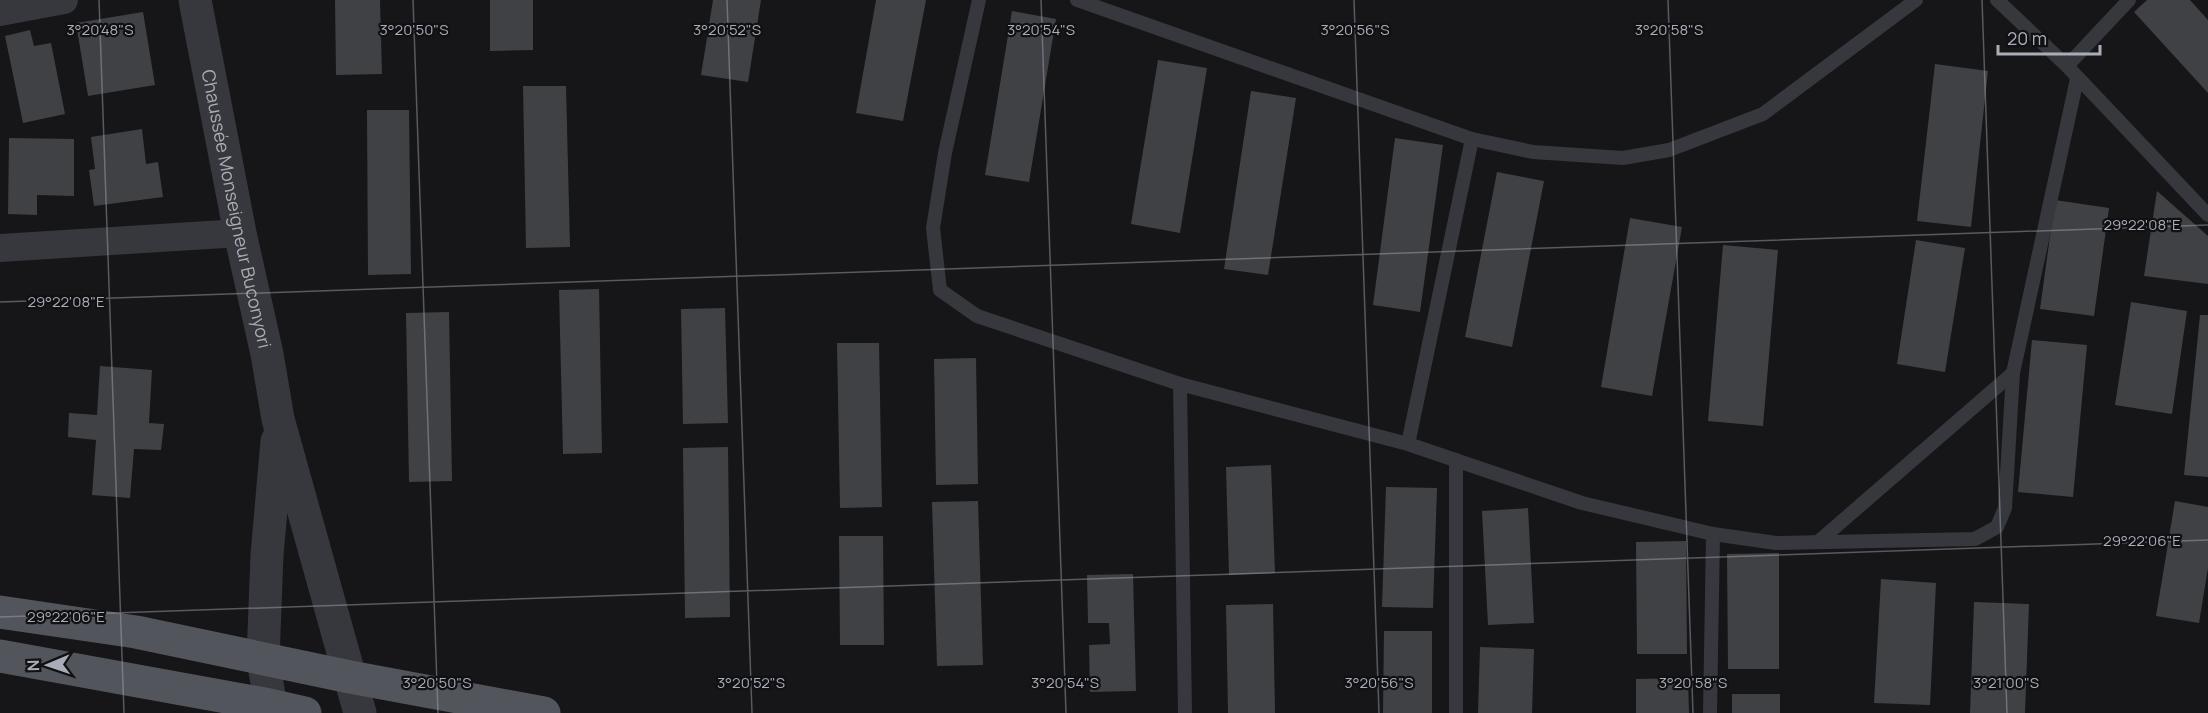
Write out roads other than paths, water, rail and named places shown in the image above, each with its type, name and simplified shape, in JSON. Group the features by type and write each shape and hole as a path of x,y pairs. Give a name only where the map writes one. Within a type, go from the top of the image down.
{"main road":[{"path":"0,612 136,632 350,677 544,713"},
{"path":"0,656 271,709 305,713"}],"street":[{"path":"0,12 64,0"},
{"name":"Chaussée Monseigneur Buconyori","path":"195,0 240,233 267,354 278,419 360,713"},
{"path":"0,248 240,233"},
{"name":"Chaussée Monseigneur Buconyori","path":"271,709 262,659 267,555 278,419"}],"lane":[{"path":"979,0 945,153 933,228 940,290 977,316 1180,384 1408,444 1582,503 1713,534 1776,543 1976,539 1997,527 2006,508 2013,373 2077,79"},
{"path":"1077,0 1472,139 1533,152 1623,158 1669,150 1763,114 1916,0"},
{"path":"1998,0 2067,66 2208,216"},
{"path":"2067,66 2129,0"},
{"path":"1408,444 1472,139"},
{"path":"1818,542 2013,373"},
{"path":"1180,384 1185,713"},
{"path":"1456,460 1456,713"},
{"path":"1710,713 1713,534"}]}
